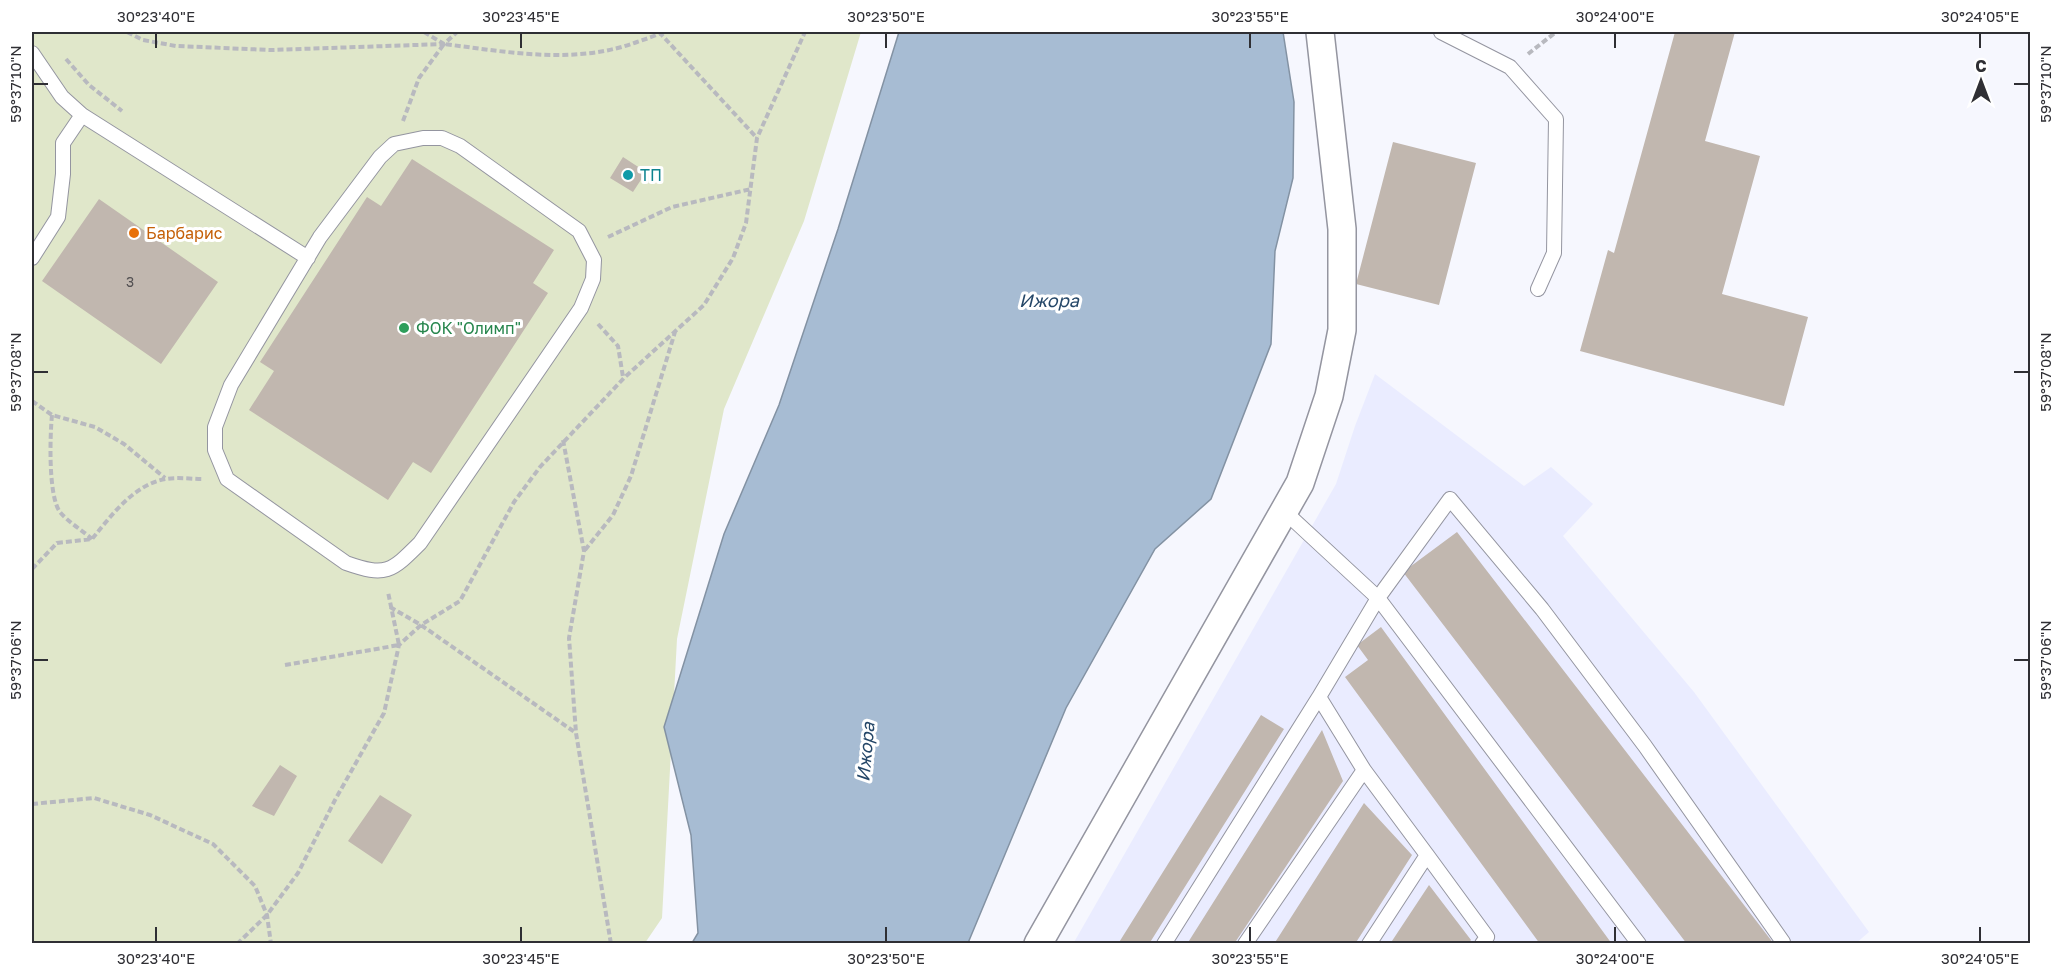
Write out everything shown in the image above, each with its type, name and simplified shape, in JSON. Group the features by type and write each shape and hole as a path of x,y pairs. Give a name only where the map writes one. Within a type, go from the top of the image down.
{"street":[{"path":"1038,944 1300,483 1325,406 1342,330 1342,229 1320,32"}],"lane":[{"path":"1441,32 1510,67 1556,119 1554,253 1538,289"},
{"path":"32,53 62,98 82,115 308,258"},
{"path":"32,258 58,217 63,174 63,143 82,115"},
{"path":"423,138 442,138 460,146 579,231 588,246 594,260 593,279 580,308 420,543 399,564 384,570 368,571 346,563 227,479 214,450 214,427 231,385 320,237 380,157 394,144 423,138"},
{"path":"1164,944 1319,698 1378,598 1450,499 1556,627 1645,746 1783,942"},
{"path":"1284,511 1378,598 1639,944"},
{"path":"1319,698 1364,770 1487,937 1482,944"},
{"path":"1245,944 1364,770"},
{"path":"1369,944 1427,855"}],"path":[{"path":"127,32 143,40 176,46 270,50 444,44 518,53 572,56 624,47 660,32 757,138"},
{"path":"424,32 444,44"},
{"path":"394,144 419,78 444,44 457,32"},
{"path":"285,665 399,645 421,625 460,601 514,502 540,467 563,440 624,378 704,305 733,258 746,224 757,138 805,32"},
{"path":"1510,67 1556,32"},
{"path":"66,58 90,85 130,117"},
{"path":"588,246 672,207 751,189"},
{"path":"580,308 594,319 618,346 624,378"},
{"path":"584,551 613,515 631,476 676,331"},
{"path":"32,401 52,415 95,427 124,444 165,479"},
{"path":"52,415 50,444 54,492 59,510 92,539"},
{"path":"563,440 584,551 569,638 576,733 611,944"},
{"path":"32,568 57,543 92,539 115,511 141,488 165,479 227,479"},
{"path":"237,944 267,915 298,873 384,712 399,645 384,570"},
{"path":"390,607 421,625 576,733"},
{"path":"32,801 94,798 150,815 213,844 255,886 267,915 271,944"}],"shaded area":[{"path":"1375,374 1524,486 1551,467 1593,504 1563,536 1694,692 1869,932 1855,944 1073,944 1336,484"}],"green space":[{"path":"32,32 861,32 804,221 724,409 677,639 662,918 645,943 32,943"}],"water":[{"name":"Ижора","path":"899,32 1283,32 1294,102 1293,178 1275,251 1271,344 1211,499 1155,549 1066,708 968,943 692,943 698,933 691,835 664,727 724,534 779,405 838,229"}],"building":[{"path":"1675,32 1735,32 1705,141 1760,156 1722,294 1808,317 1784,406 1580,351 1608,250 1614,253"},
{"path":"1393,142 1476,163 1439,305 1356,284"},
{"name":"ТП","path":"623,157 646,172 633,192 610,178"},
{"name":"ФОК \"Олимп\"","path":"412,159 554,250 533,283 548,293 431,473 413,462 388,500 249,410 274,371 260,362 367,197 381,206"},
{"path":"99,199 218,282 161,364 42,281"},
{"path":"1457,532 1774,944 1687,944 1403,572"},
{"path":"1381,627 1612,944 1540,944 1345,677 1368,660 1357,645"},
{"path":"1261,715 1284,729 1149,944 1118,944"},
{"path":"1322,730 1343,781 1234,944 1187,944"},
{"path":"280,765 297,776 274,816 252,806"},
{"path":"380,795 412,815 382,864 348,841"},
{"path":"1364,803 1412,855 1355,944 1274,944"},
{"path":"1429,885 1471,940 1468,944 1390,944"}],"place":[{"name":"ТП","path":"628,175"},
{"name":"Барбарис","path":"134,233"},
{"name":"ФОК \"Олимп\"","path":"404,328"}]}
